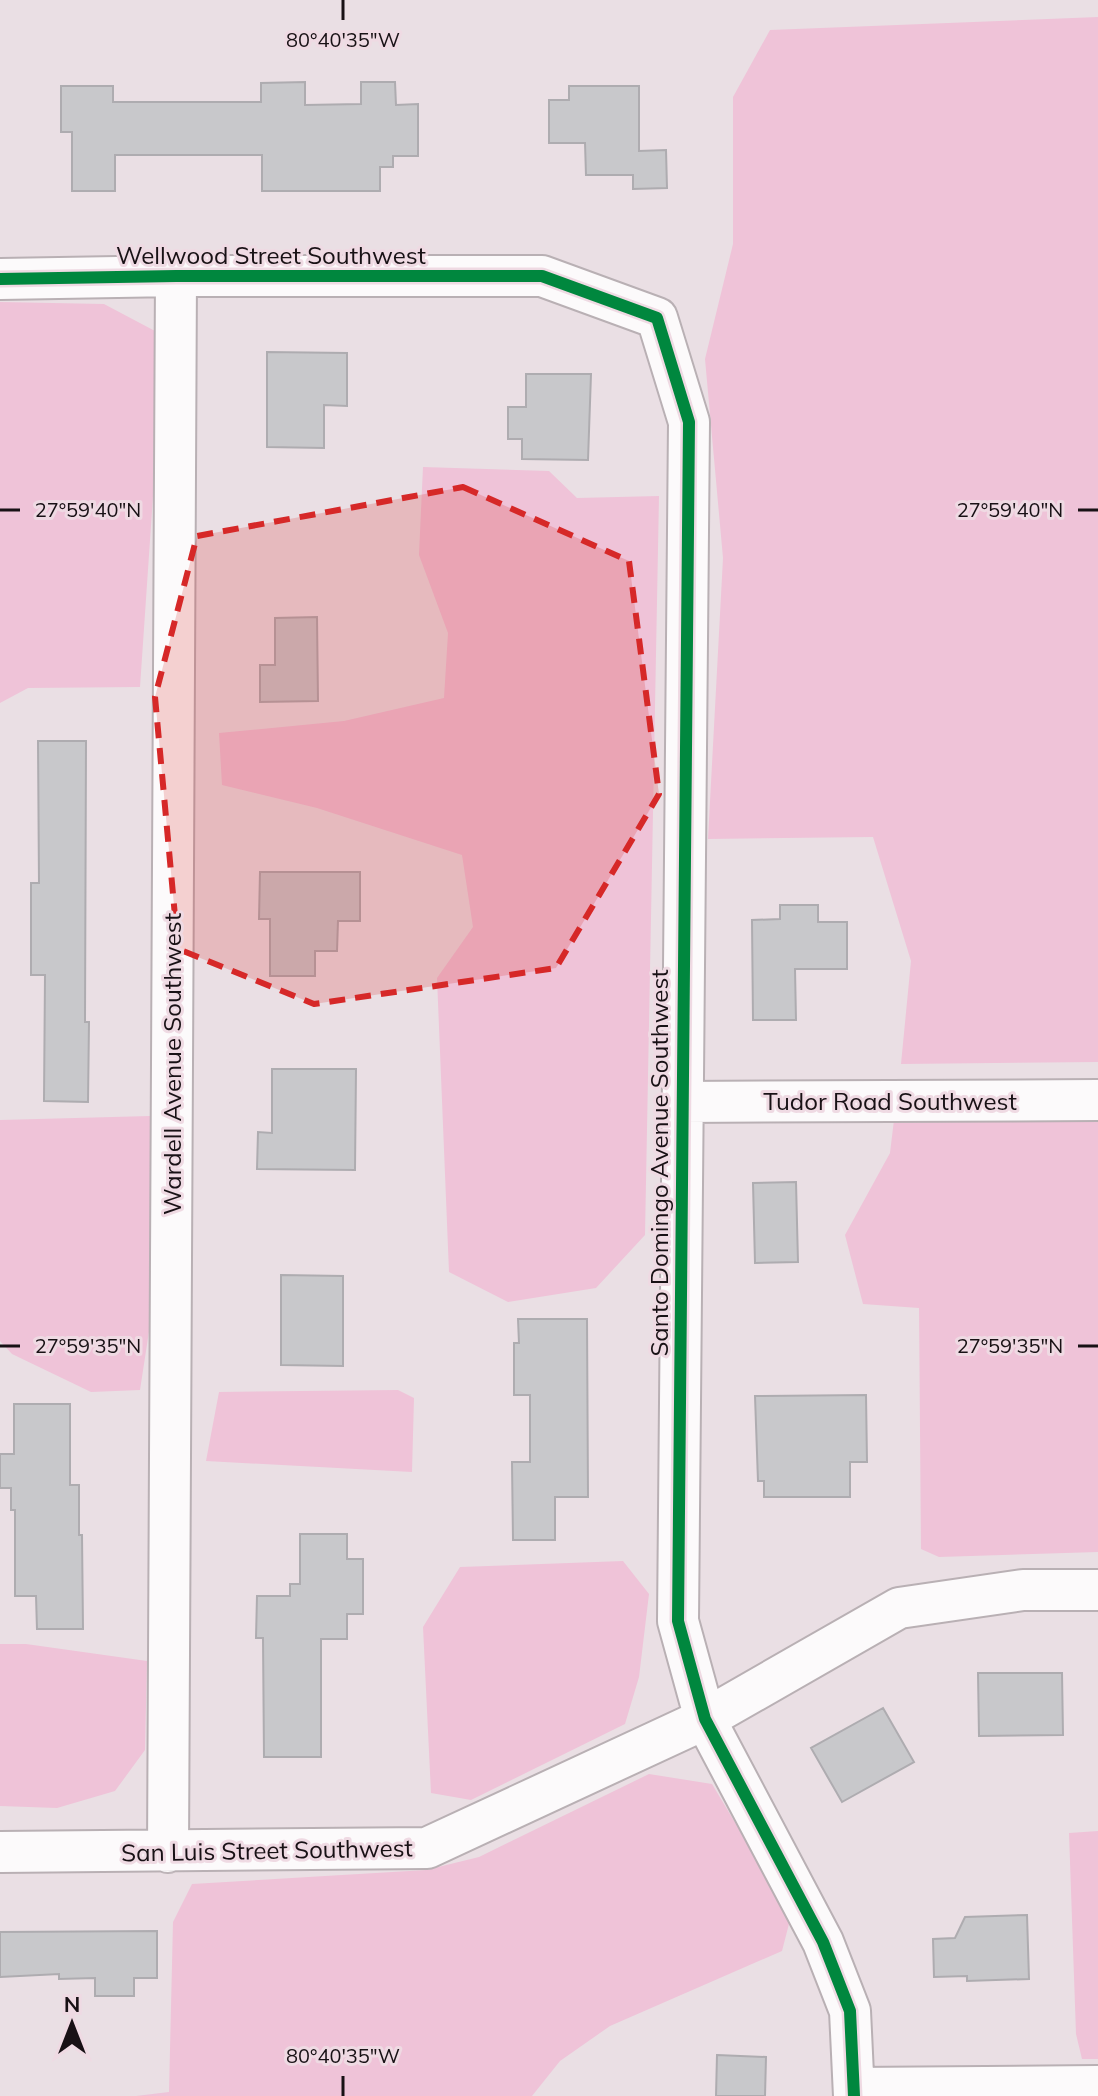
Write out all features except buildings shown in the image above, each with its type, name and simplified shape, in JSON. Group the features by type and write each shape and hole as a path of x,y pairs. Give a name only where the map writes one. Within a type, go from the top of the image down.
{"street":[{"name":"Wardell Avenue Southwest","path":"168,1852 176,276"},
{"name":"Wellwood Street Southwest","path":"0,279 542,276"},
{"name":"Santo Domingo Avenue Southwest","path":"542,276 657,318 689,422 678,1621 705,1719 823,1942 850,2011 854,2092"},
{"name":"Tudor Road Southwest","path":"681,1102 1098,1100"},
{"name":"San Luis Street Southwest","path":"0,1852 427,1848 705,1719 899,1608 1023,1590 1098,1590"},
{"path":"854,2092 1098,2086"}],"highlighted area":[{"path":"463,487 629,561 659,794 556,968 314,1004 178,949 155,697 197,536"}],"shaded area":[{"path":"1098,17 1098,1062 901,1064 911,961 873,837 708,839 723,558 705,359 733,244 733,97 770,30"},
{"path":"0,302 104,304 155,331 161,379 140,687 28,688 0,703"},
{"path":"423,467 549,471 577,498 659,496 645,1235 596,1288 508,1302 449,1272 437,978 473,927 462,855 317,808 222,785 219,733 344,721 444,698 448,633 419,555"},
{"path":"150,1116 150,1325 140,1390 91,1392 12,1354 0,1341 0,1120"},
{"path":"1098,1117 1098,1552 939,1557 921,1549 919,1308 863,1304 845,1235 890,1153 894,1120"},
{"path":"398,1390 414,1398 412,1472 206,1461 219,1392"},
{"path":"623,1561 649,1594 639,1677 625,1724 471,1800 431,1793 423,1627 460,1567"},
{"path":"0,1644 26,1644 147,1661 145,1750 115,1791 57,1808 0,1806"},
{"path":"649,1774 712,1784 791,1916 782,1951 610,2026 560,2061 532,2096 136,2096 169,2092 173,1922 192,1884 426,1870 479,1857"},
{"path":"1098,1831 1098,2059 1082,2059 1076,2034 1069,1833"}],"cycle path":[{"path":"0,279 542,276 657,318 689,422 678,1621 705,1719 823,1942 850,2011 854,2096"}]}
